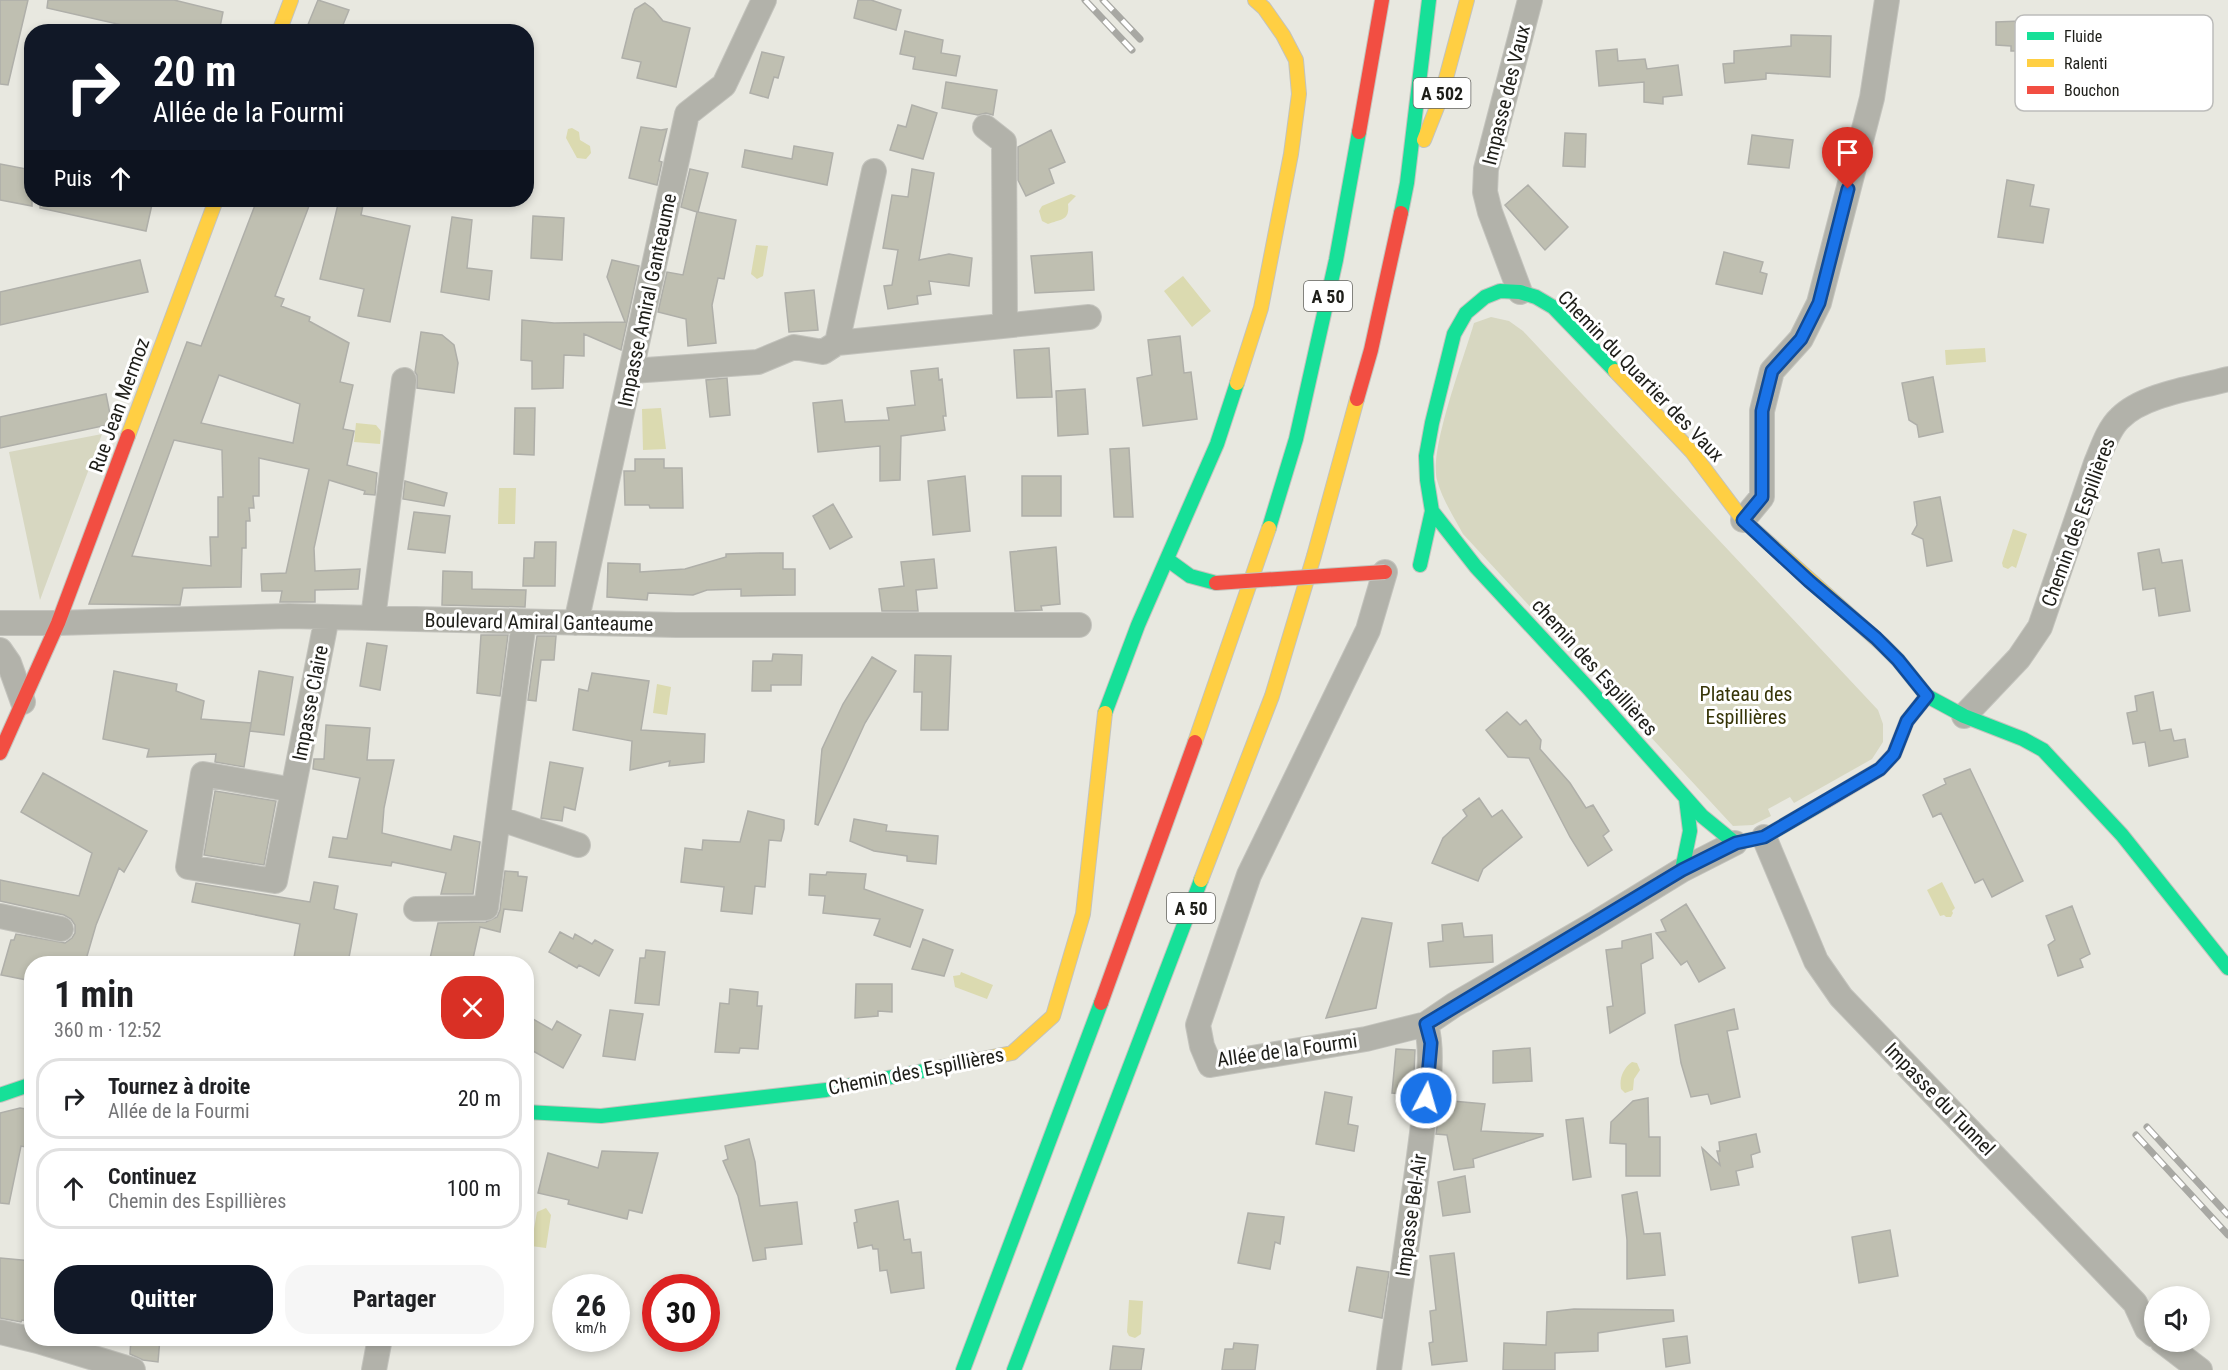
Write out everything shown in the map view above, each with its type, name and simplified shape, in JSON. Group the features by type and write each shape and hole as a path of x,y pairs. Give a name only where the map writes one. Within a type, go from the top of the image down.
{"main road":[{"path":"282,24 291,0"},
{"path":"1255,0 1264,8 1283,35 1296,60 1299,94 1291,154 1261,308 1217,444 1168,560 1190,576 1216,583 1408,568 1432,511"},
{"name":"A 50","path":"963,1370 1067,1096 1259,560 1296,439 1334,271 1382,0"},
{"name":"A 50","path":"1014,1370 1272,696 1314,556 1371,350 1407,183 1429,0"},
{"name":"A 502","path":"1407,183 1441,97 1467,0"},
{"name":"Rue Jean Mermoz","path":"0,753 58,623 213,207"},
{"name":"Chemin du Quartier des Vaux","path":"1432,511 1426,456 1454,334 1466,313 1485,297 1500,291 1520,292 1536,297 1553,307 1692,452 1743,520 1809,581 1876,638 1898,660 1927,696 1964,716 2023,739 2043,750 2122,835 2228,968"},
{"name":"chemin des Espillières","path":"1432,511 1476,567 1590,690 1686,799 1702,816 1736,843"},
{"name":"Chemin des Espillières","path":"534,1112 601,1116 826,1090 1012,1053 1053,1016 1083,914 1105,709 1138,625 1168,560"},
{"path":"1454,567 1476,567"},
{"path":"1736,843 1764,837 1880,769 1894,754 1907,721 1927,696"},
{"path":"1682,870 1690,831 1686,799"},
{"path":"0,1095 24,1087"}],"street":[{"name":"Impasse Amiral Ganteaume","path":"576,623 687,114 724,85 764,0"},
{"name":"Impasse des Vaux","path":"1520,292 1490,212 1485,192 1486,169 1530,0"},
{"path":"1743,520 1762,497 1762,411 1772,371 1801,339 1819,303 1872,98 1887,0"},
{"path":"985,127 1004,142 1005,326"},
{"path":"837,343 874,171"},
{"path":"632,371 758,362 794,347 823,352 837,343 1089,317"},
{"name":"Chemin des Espillières","path":"1964,716 2019,658 2040,627 2096,463 2119,419 2146,401 2228,379"},
{"path":"373,618 404,380"},
{"name":"Allée de la Fourmi","path":"1408,568 1368,630 1249,875 1198,1025 1202,1046 1210,1065 1366,1039 1426,1024 1682,870 1736,843"},
{"name":"Boulevard Amiral Ganteaume","path":"0,623 289,616 676,626 1079,625"},
{"name":"Impasse Claire","path":"293,790 203,774 188,867 275,881 293,790 327,617"},
{"path":"417,909 486,908 524,622"},
{"path":"0,650 9,663 23,702"},
{"path":"498,818 578,845"},
{"name":"Impasse du Tunnel","path":"1764,837 1816,961 1841,997 2135,1303 2144,1322"},
{"path":"0,915 61,929"},
{"name":"Impasse Bel-Air","path":"1389,1370 1414,1201 1428,1078 1431,1043 1426,1024"},
{"path":"0,1332 24,1338"},
{"path":"54,1346 133,1370"},
{"path":"374,1370 378,1346"},
{"path":"2176,1352 2199,1370"}],"green space":[{"name":"Plateau des Espillières","path":"1491,317 1509,321 1523,331 1878,710 1883,724 1883,742 1872,759 1794,803 1790,797 1768,809 1771,816 1753,825 1733,826 1463,534 1439,487 1436,466 1438,447 1474,323"},
{"path":"102,434 40,600 9,452"}],"shaded area":[{"path":"572,128 579,132 580,140 590,146 591,153 586,159 577,158 566,138 568,129"},
{"path":"1071,194 1076,196 1068,204 1066,216 1048,224 1042,221 1039,211 1042,206"},
{"path":"756,245 768,246 763,276 757,279 751,274"},
{"path":"1183,276 1211,311 1192,327 1164,291"},
{"path":"1985,348 1986,362 1946,365 1945,350"},
{"path":"661,408 666,449 643,450 642,409"},
{"path":"356,423 376,425 381,431 380,444 354,442"},
{"path":"499,488 516,488 515,524 498,524"},
{"path":"2013,529 2027,534 2016,568 2012,566 2008,569 2003,567 2002,563"},
{"path":"657,684 671,687 667,715 653,713"},
{"path":"1942,882 1955,908 1951,917 1940,916 1927,890"},
{"path":"961,972 993,985 987,999 955,987 953,976 960,975"},
{"path":"1632,1062 1637,1063 1640,1070 1634,1079 1633,1090 1625,1093 1621,1089 1621,1078 1626,1067"},
{"path":"546,1208 551,1215 546,1248 534,1246 537,1212"},
{"path":"1129,1300 1143,1301 1141,1334 1135,1338 1129,1336 1127,1332"}],"building":[{"path":"0,0 28,0 8,85 0,84"},
{"path":"48,0 174,0 223,12 221,24 118,24 47,8"},
{"path":"318,0 349,10 343,24 308,24"},
{"path":"858,0 871,0 901,10 896,30 854,18"},
{"path":"645,3 663,21 690,28 676,87 637,78 641,62 622,58 635,9"},
{"path":"2015,21 2015,51 2011,51 2011,46 1996,45 1996,22"},
{"path":"905,31 943,40 941,53 960,56 956,76 913,69 915,57 900,54"},
{"path":"1791,35 1831,36 1830,77 1766,73 1766,79 1725,83 1723,64 1734,63 1734,51 1791,46"},
{"path":"1617,49 1618,61 1645,59 1647,69 1678,65 1682,95 1663,97 1663,104 1644,102 1644,82 1599,86 1596,51"},
{"path":"762,52 784,57 778,78 774,77 768,98 750,93"},
{"path":"946,82 997,90 993,115 986,113 978,115 942,108"},
{"path":"912,105 937,113 923,159 890,150 898,125 906,127"},
{"path":"641,127 667,129 659,161 662,162 657,185 629,178"},
{"path":"1051,130 1065,162 1049,169 1054,183 1026,196 1018,180 1018,147"},
{"path":"1565,133 1586,134 1585,167 1563,166"},
{"path":"1752,135 1793,140 1789,168 1748,164"},
{"path":"794,146 833,153 827,185 742,167 745,150 792,159"},
{"path":"0,164 24,168 24,204 0,200"},
{"path":"690,169 708,173 698,212 736,220 724,279 718,278 712,305 716,343 688,346 686,319 658,312 667,272 683,275 697,212 681,207"},
{"path":"912,169 934,173 919,260 949,254 972,258 969,286 929,281 931,294 917,296 918,304 888,309 884,286 892,285 898,250 883,248 892,195 908,197"},
{"path":"2007,180 2034,185 2030,206 2049,209 2043,243 1998,237"},
{"path":"1528,185 1568,227 1545,250 1505,205"},
{"path":"40,207 151,207 146,231"},
{"path":"254,207 309,207 275,296 284,299 281,306 310,317 309,321 349,343 340,382 353,385 343,429 354,431 347,465 377,473 375,495 364,494 365,491 329,480 314,548 315,571 360,569 358,589 315,590 315,602 280,602 282,591 262,591 261,574 286,573 309,469 259,458 259,496 253,496 254,508 249,508 250,521 246,521 246,548 242,548 241,587 183,588 180,605 89,604 187,342 201,346","holes":["219,375 300,404 293,443 201,423","174,440 222,450 223,497 218,497 218,537 210,537 211,566 132,556"]},
{"path":"337,207 363,207 361,215 410,226 390,322 358,316 364,289 320,279"},
{"path":"533,216 564,218 562,260 531,258"},
{"path":"452,217 472,220 467,268 492,271 489,300 441,292"},
{"path":"1092,252 1094,290 1035,293 1031,256"},
{"path":"1724,252 1763,262 1760,272 1767,274 1762,294 1716,284"},
{"path":"140,260 148,292 0,325 0,292"},
{"path":"612,260 639,266 621,350 584,334 584,356 564,355 563,388 532,389 532,361 521,360 522,320 554,323 625,322 607,277"},
{"path":"814,290 818,330 789,332 785,293"},
{"path":"421,332 442,335 454,345 458,363 454,393 417,388 415,372"},
{"path":"1180,336 1184,373 1191,372 1197,419 1143,426 1137,378 1152,375 1148,340"},
{"path":"1049,348 1052,397 1017,398 1014,350"},
{"path":"938,368 939,380 942,379 946,416 943,416 945,430 901,436 900,480 880,481 880,446 818,452 813,403 842,400 845,422 889,420 887,408 915,405 911,371"},
{"path":"1933,377 1943,432 1919,437 1917,425 1909,420 1902,383"},
{"path":"727,378 730,415 710,417 706,380"},
{"path":"1085,389 1088,434 1058,436 1056,391"},
{"path":"106,394 112,424 0,448 0,417"},
{"path":"515,408 535,408 534,455 514,454"},
{"path":"1129,448 1133,517 1114,517 1110,449"},
{"path":"635,459 664,459 664,468 682,468 683,508 625,505 624,471 635,471"},
{"path":"965,476 970,531 933,535 928,481"},
{"path":"1022,476 1061,476 1061,516 1022,516"},
{"path":"405,481 447,493 444,506 403,499"},
{"path":"1940,497 1952,561 1927,566 1923,539 1912,534 1917,525 1914,502"},
{"path":"833,504 852,537 830,549 813,516"},
{"path":"414,512 450,516 445,553 408,549"},
{"path":"535,542 556,542 555,586 523,586 524,558 534,558"},
{"path":"1056,547 1060,604 1041,606 1042,610 1015,611 1010,552"},
{"path":"2159,549 2162,563 2182,560 2190,611 2159,616 2155,588 2143,590 2138,553"},
{"path":"783,553 783,569 795,569 795,595 741,596 741,589 707,590 693,595 648,593 647,600 607,597 608,563 640,564 640,572 685,569 726,557 726,554"},
{"path":"934,559 937,588 916,590 918,611 882,611 879,589 904,586 901,562"},
{"path":"443,571 472,572 472,589 526,590 525,607 442,605"},
{"path":"481,635 508,635 500,696 477,693"},
{"path":"537,636 556,636 554,660 541,660 536,701 528,700"},
{"path":"367,643 387,646 380,690 360,686"},
{"path":"773,654 802,655 801,685 771,685 771,691 752,691 753,661 772,661"},
{"path":"915,655 951,656 948,730 921,730 922,692 914,692"},
{"path":"872,657 896,671 865,723 818,825 815,824 822,749 843,704"},
{"path":"114,671 177,684 176,691 204,701 201,719 251,723 244,767 215,762 216,754 147,757 149,749 103,739"},
{"path":"259,671 293,677 284,735 250,731"},
{"path":"592,673 649,681 641,730 705,734 704,762 669,766 670,761 630,770 632,741 573,730 579,689 588,691"},
{"path":"2153,692 2160,731 2171,729 2174,741 2185,739 2188,757 2149,766 2145,742 2133,744 2127,713 2137,711 2135,696"},
{"path":"1507,712 1520,725 1526,720 1541,740 1540,749 1570,783 1586,808 1593,805 1609,831 1603,836 1612,850 1588,866 1570,837 1529,758 1508,757 1486,730"},
{"path":"326,725 370,728 367,760 394,760 384,808 382,833 451,850 454,836 480,842 473,894 441,894 446,873 392,862 391,866 329,857 333,837 347,839 360,778 313,769 314,759 324,759"},
{"path":"550,762 583,768 575,810 564,807 562,821 541,818"},
{"path":"1970,769 2023,881 1992,897 1983,879 1975,883 1941,813 1933,817 1923,795 1946,784 1944,779"},
{"path":"43,773 147,831 124,872 119,868 96,925 87,956 24,956 24,979 1,975 11,940 14,940 16,934 65,943 75,933 75,925 64,915 0,901 0,880 79,896 92,853 21,812"},
{"path":"215,791 276,801 264,865 204,855"},
{"path":"1479,798 1492,817 1502,810 1522,837 1483,869 1478,881 1432,863 1443,838 1467,816 1463,810"},
{"path":"748,811 784,820 781,841 769,840 765,887 755,886 752,914 721,911 724,887 681,882 685,848 702,850 703,840 740,842"},
{"path":"854,819 887,825 886,831 938,836 936,864 907,861 907,856 874,851 850,841"},
{"path":"505,871 518,872 518,876 527,877 522,911 504,909 500,932 480,927 474,956 431,956 438,923 486,922 497,917"},
{"path":"827,872 866,874 864,889 923,910 910,947 874,935 880,919 823,913 825,896 809,895 810,874 826,875"},
{"path":"314,882 338,886 334,909 357,914 349,956 294,956 300,924 192,902 196,883 310,902"},
{"path":"1686,904 1725,968 1699,982 1687,961 1681,965 1656,933 1666,931 1661,920"},
{"path":"2072,906 2090,954 2080,959 2083,967 2058,976 2048,945 2055,940 2046,916"},
{"path":"1362,918 1392,923 1376,1008 1326,1018"},
{"path":"1462,923 1464,937 1492,935 1493,962 1430,967 1428,943 1443,941 1442,925"},
{"path":"560,932 573,939 575,934 592,944 595,940 613,950 599,976 579,965 577,968 549,952"},
{"path":"1651,934 1653,958 1641,964 1645,1013 1610,1033 1607,1007 1613,1006 1606,950 1622,948 1622,941"},
{"path":"923,939 953,950 944,976 912,969"},
{"path":"646,950 665,952 659,1005 635,1003 640,958 645,958"},
{"path":"856,984 892,984 892,1012 878,1011 878,1016 855,1018"},
{"path":"730,989 758,992 757,1006 762,1006 758,1049 740,1048 739,1053 715,1052 720,1003 729,1004"},
{"path":"1734,1009 1738,1029 1727,1031 1740,1097 1711,1104 1708,1094 1691,1097 1681,1063 1675,1025"},
{"path":"610,1010 643,1014 635,1060 603,1056"},
{"path":"534,1020 552,1030 557,1021 581,1035 563,1068 534,1052"},
{"path":"1530,1048 1532,1081 1493,1083 1493,1051"},
{"path":"1396,1049 1415,1050 1413,1095 1392,1093"},
{"path":"1325,1092 1352,1097 1348,1124 1358,1126 1354,1151 1316,1144"},
{"path":"1648,1098 1649,1137 1660,1137 1660,1176 1626,1176 1626,1144 1610,1143 1611,1122 1633,1101"},
{"path":"1441,1100 1485,1104 1481,1131 1543,1134 1543,1136 1473,1159 1474,1167 1454,1170 1447,1135 1436,1134"},
{"path":"24,1109 24,1147 21,1146 9,1204 0,1203 0,1113"},
{"path":"1583,1118 1591,1177 1573,1180 1566,1120"},
{"path":"1756,1134 1760,1152 1751,1155 1753,1167 1736,1171 1739,1185 1711,1190 1702,1148 1720,1165 1717,1151 1720,1151 1719,1142"},
{"path":"749,1139 755,1162 760,1206 797,1202 802,1244 765,1248 766,1259 753,1261 738,1196 723,1161 728,1159 725,1146"},
{"path":"602,1151 658,1153 642,1213 629,1210 627,1219 568,1204 569,1200 538,1193 548,1153 598,1168"},
{"path":"1465,1176 1470,1212 1443,1216 1438,1182"},
{"path":"1637,1192 1644,1234 1660,1233 1665,1275 1627,1279 1627,1240 1622,1195"},
{"path":"898,1201 904,1240 910,1239 912,1253 921,1252 924,1288 891,1293 887,1270 880,1271 878,1249 873,1249 872,1245 858,1248 854,1223 857,1222 855,1210"},
{"path":"1248,1213 1284,1217 1280,1244 1275,1242 1270,1269 1238,1263"},
{"path":"1890,1230 1898,1276 1859,1283 1852,1237"},
{"path":"1454,1253 1467,1361 1432,1365 1429,1343 1433,1342 1430,1311 1436,1310 1430,1256"},
{"path":"0,1258 24,1260 24,1320 21,1322 0,1318"},
{"path":"1357,1267 1389,1272 1382,1318 1349,1311"},
{"path":"1574,1309 1673,1310 1674,1321 1598,1333 1598,1351 1555,1353 1555,1370 1503,1370 1504,1343 1546,1345 1547,1312"},
{"path":"1687,1336 1690,1363 1666,1367 1663,1339"},
{"path":"1234,1343 1258,1345 1255,1370 1222,1370 1225,1349 1233,1349"},
{"path":"130,1346 159,1346 158,1362 143,1360 130,1354"},
{"path":"1113,1346 1144,1349 1141,1370 1110,1370"}],"railway":[{"path":"1085,0 1132,50"},
{"path":"1103,0 1140,39"},
{"path":"2147,1127 2228,1215"},
{"path":"2136,1135 2228,1235"}],"traffic: fast":[{"path":"1401,213 1407,183 1429,0"},
{"path":"1269,528 1296,439 1336,260 1359,132"},
{"path":"1420,565 1432,511 1426,456 1432,423 1454,334 1466,313 1485,297 1500,291 1520,292 1536,297 1553,307 1615,371"},
{"path":"1105,713 1138,625 1217,444 1237,383"},
{"path":"1432,511 1476,567 1702,816 1735,843 1764,837 1826,801"},
{"path":"1168,560 1190,576 1216,583"},
{"path":"1883,645 1927,696 1964,716 2023,739 2043,750 2122,835 2228,968"},
{"path":"1682,870 1690,831 1686,799"},
{"path":"1014,1370 1201,880"},
{"path":"963,1370 1101,1003"},
{"path":"534,1112 601,1116 826,1090 948,1066"},
{"path":"0,1095 24,1087"}],"traffic: slow":[{"path":"282,24 291,0"},
{"path":"1237,383 1261,308 1291,154 1299,94 1296,60 1283,35 1264,8 1255,0"},
{"path":"1424,140 1441,97 1467,0"},
{"path":"128,436 213,207"},
{"path":"1615,371 1692,452 1743,520 1883,645"},
{"path":"1201,880 1272,696 1314,556 1357,399"},
{"path":"1195,742 1269,528"},
{"path":"948,1066 1012,1053 1053,1016 1083,914 1105,713"}],"traffic: jam":[{"path":"1359,132 1382,0"},
{"path":"1357,399 1371,350 1401,213"},
{"path":"0,753 58,623 128,436"},
{"path":"1216,583 1385,572"},
{"path":"1826,801 1880,769 1894,754 1907,721 1927,696"},
{"path":"1101,1003 1195,742"}],"route":[{"path":"1426,1098 1431,1043 1426,1024 1454,1005 1682,870 1736,843 1764,837 1880,769 1894,754 1907,721 1927,696 1898,660 1876,638 1809,581 1743,520 1762,497 1762,411 1772,371 1801,339 1819,303 1848,189"}]}
